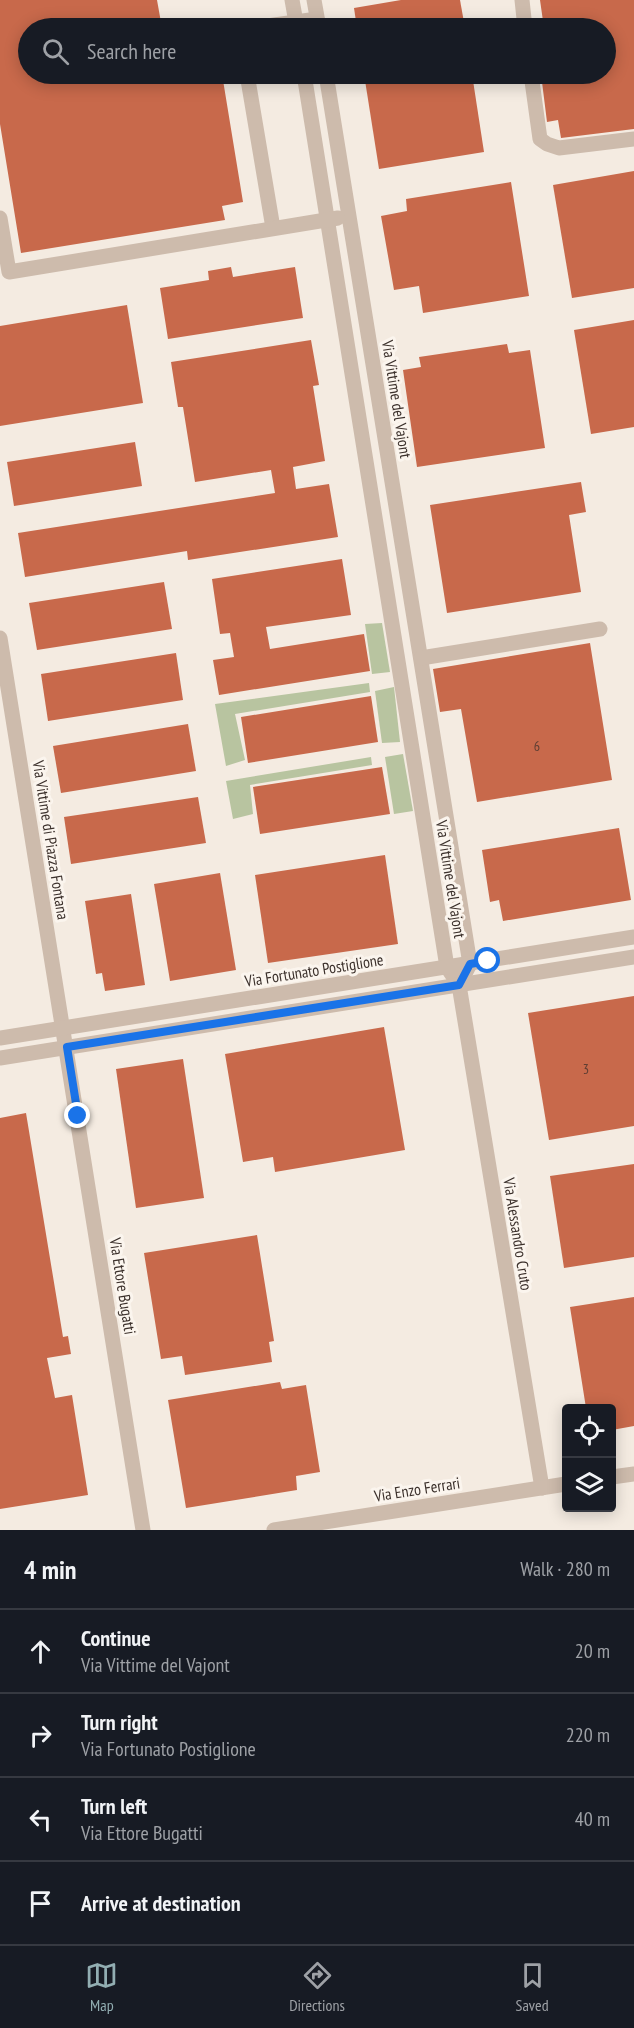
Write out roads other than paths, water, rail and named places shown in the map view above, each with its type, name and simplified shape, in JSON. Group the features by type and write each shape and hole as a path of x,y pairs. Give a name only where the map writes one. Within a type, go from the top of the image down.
{"street":[{"path":"292,0 295,18"},
{"path":"314,0 317,18"},
{"path":"522,0 524,18"},
{"path":"249,84 273,228"},
{"name":"Via Vittime del Vajont","path":"306,84 447,967 459,985"},
{"name":"Via Vittime del Vajont","path":"328,84 470,964"},
{"path":"532,84 540,139 547,144 559,148 634,139"},
{"path":"0,218 5,273 350,216"},
{"path":"348,345 370,341"},
{"path":"421,658 600,629"},
{"name":"Via Vittime di Piazza Fontana","path":"0,639 67,1047"},
{"path":"418,782 440,778"},
{"name":"Via Fortunato Postiglione","path":"0,1038 634,937"},
{"path":"0,1058 634,957"},
{"path":"459,985 470,964"},
{"name":"Via Alessandro Cruto","path":"459,985 542,1488"},
{"path":"273,995 277,1014"},
{"name":"Via Ettore Bugatti","path":"67,1047 144,1530"},
{"path":"616,1476 634,1474"},
{"name":"Via Enzo Ferrari","path":"274,1530 562,1485"}]}
